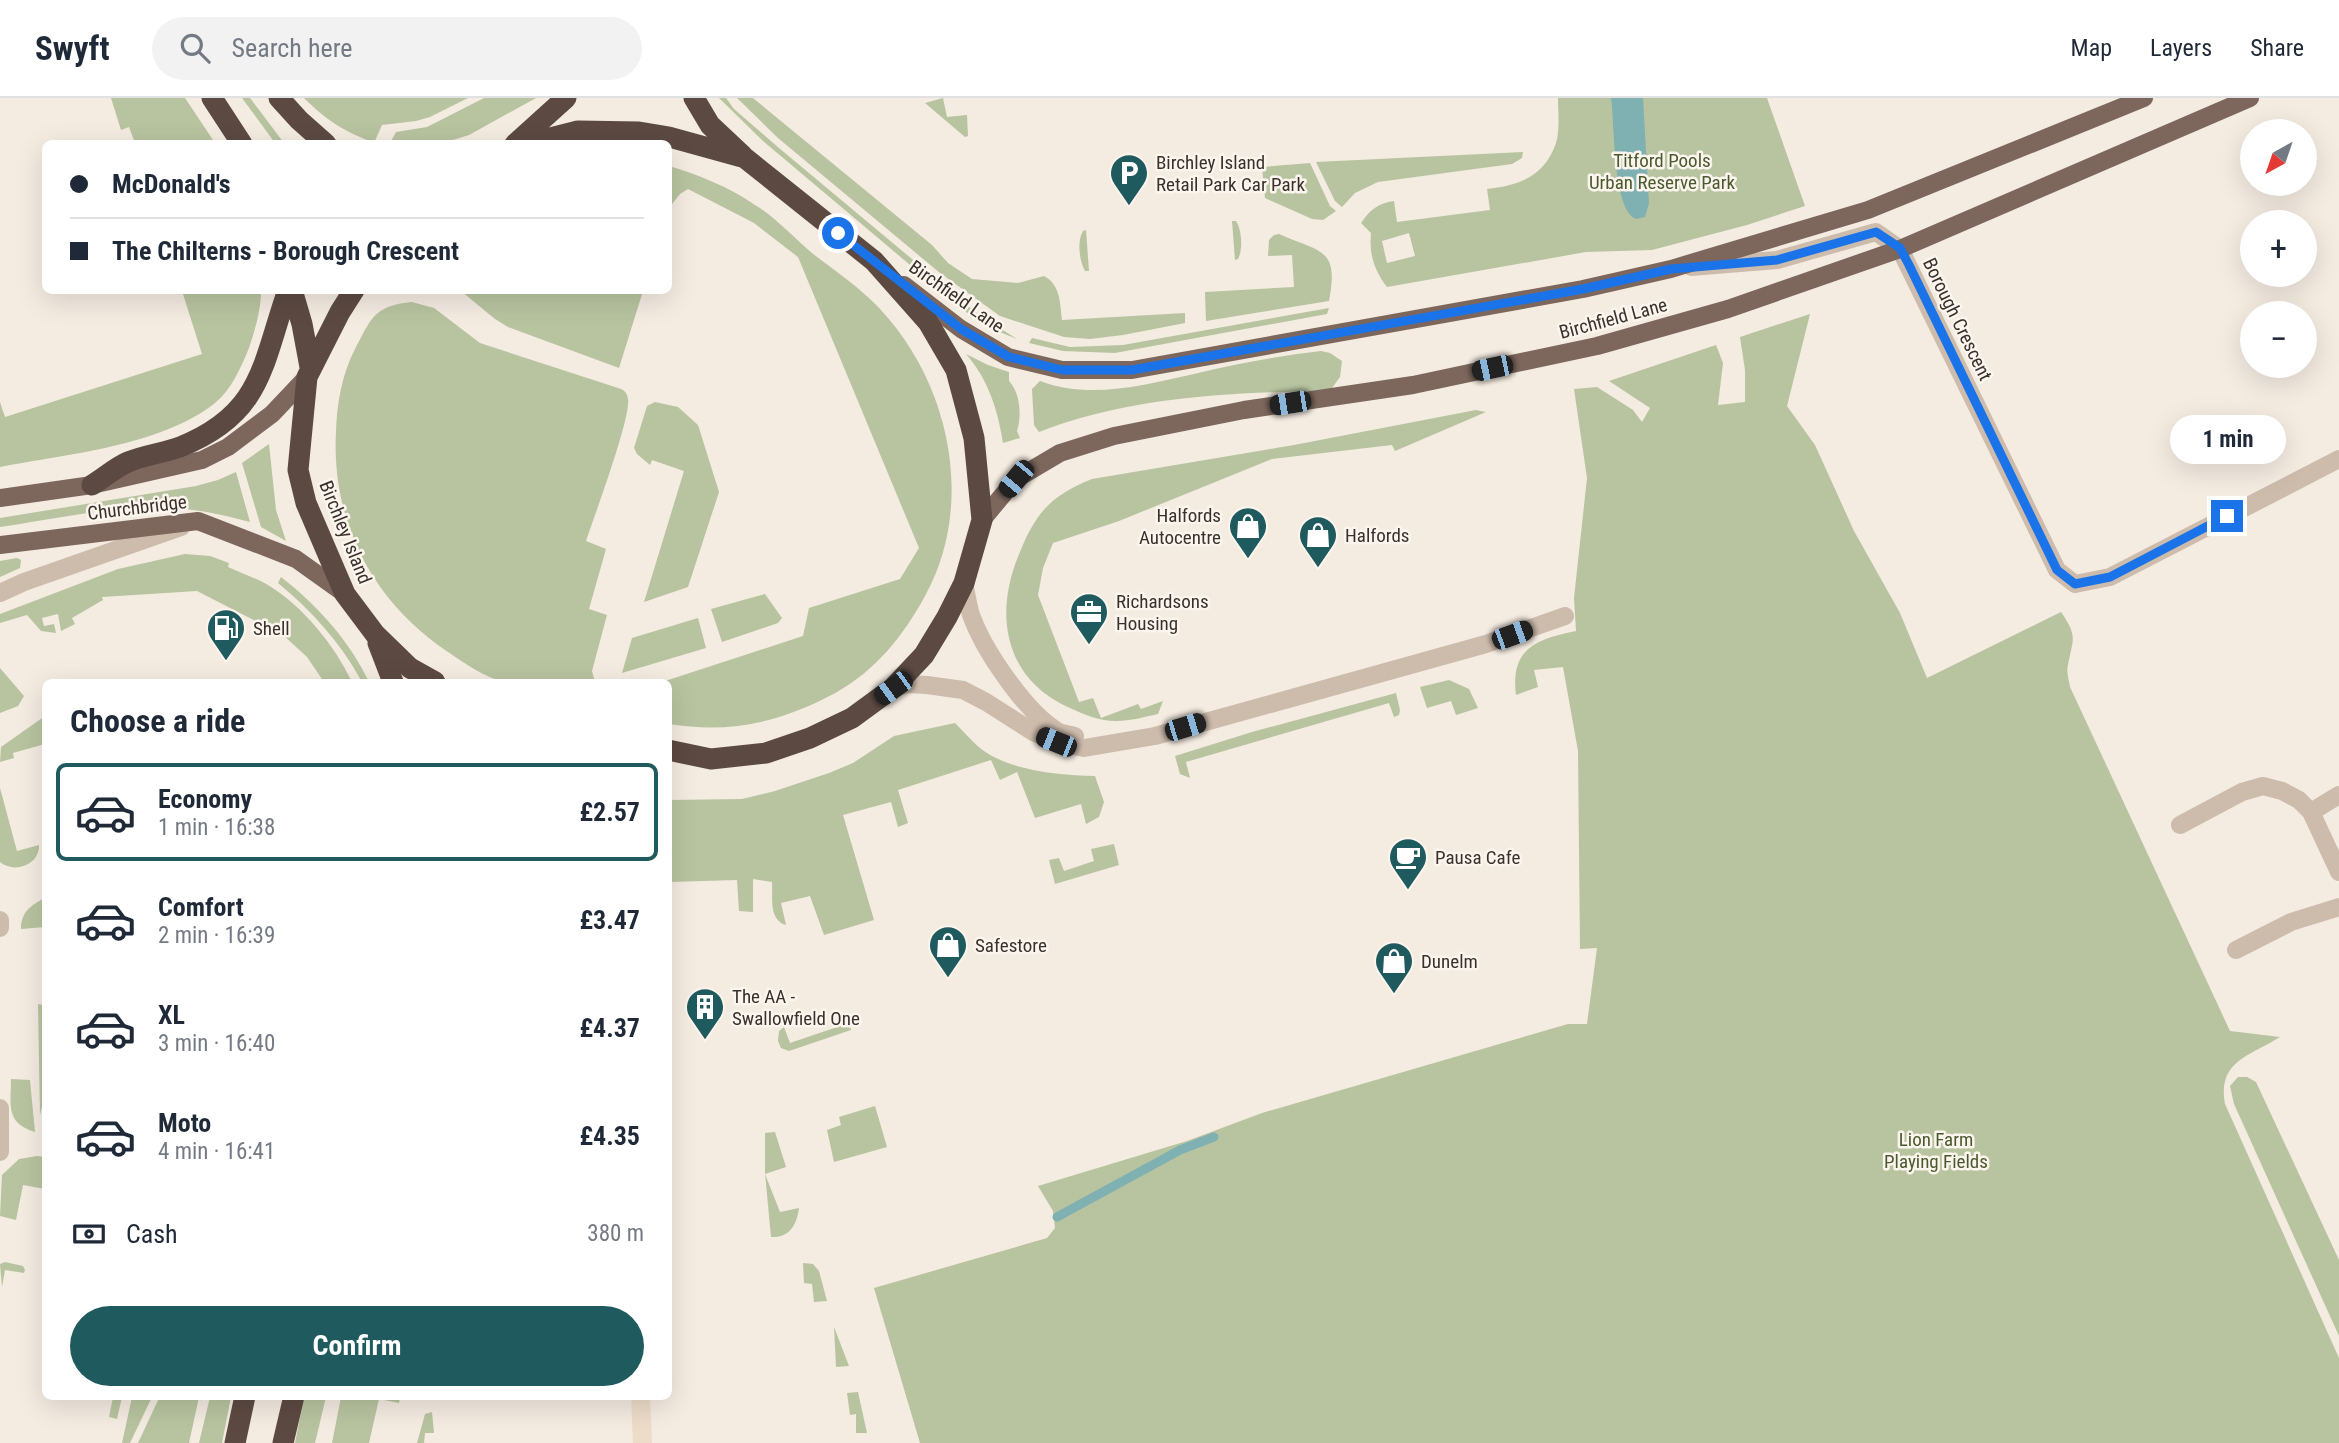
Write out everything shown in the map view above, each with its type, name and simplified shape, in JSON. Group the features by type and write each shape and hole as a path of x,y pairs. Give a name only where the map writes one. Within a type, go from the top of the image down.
{"highway":[{"path":"212,98 239,140"},
{"path":"279,98 322,140"},
{"path":"519,140 566,98"},
{"path":"672,763 766,753 810,738 852,718 893,688 924,655 947,617 964,583 982,520 974,438 956,370 928,322 881,268 745,158 710,125 694,98"},
{"path":"543,140 578,131 639,132 670,137 745,158"},
{"path":"92,485 126,462 180,447 220,427 247,401 260,378 289,294"},
{"path":"291,294 302,324 309,372"},
{"name":"Birchley Island","path":"352,294 309,372 298,470 306,503 345,594 374,634 410,668 430,679"},
{"path":"374,634 392,679"},
{"path":"672,751 711,759"},
{"path":"235,1443 245,1400"},
{"path":"283,1443 293,1400"}],"main road":[{"name":"Birchfield Lane","path":"881,268 961,329 1009,357 1062,370 1132,370 1583,289 1671,269 1868,210 2144,98"},
{"name":"Birchfield Lane","path":"982,520 1016,479 1060,453 1114,436 1244,410 1413,385 1597,346 1728,309 1900,248 2249,98"},
{"name":"Churchbridge","path":"0,498 92,485 176,468 211,456 228,447 272,414 309,372"},
{"name":"Churchbridge","path":"0,545 198,521 296,559 345,594"}],"street":[{"name":"Borough Crescent","path":"1671,269 1777,260 1876,232 1900,248 2057,570 2075,584 2110,577 2339,459"},
{"path":"0,593 24,582 198,521"},
{"path":"964,583 971,617 985,646 1024,699 1060,732 1109,743"},
{"path":"893,688 908,684 963,690 1032,732 1056,742 1084,748 1139,740 1486,644 1565,615"},
{"path":"2180,825 2246,791 2263,786 2282,791 2299,800 2311,812 2339,872"},
{"path":"2311,812 2339,794"},
{"path":"2236,950 2291,922 2337,908"},
{"path":"0,920 0,928"},
{"path":"0,1108 0,1152"}],"green space":[{"path":"111,98 185,98 213,140 134,140 129,127 121,130"},
{"path":"242,98 250,98 282,140 273,140"},
{"path":"304,98 468,98 430,117 382,125 375,140 367,140 354,134 320,113"},
{"path":"484,98 536,98 469,135 453,140 392,140 396,132 427,127"},
{"path":"719,98 726,98 734,109 779,148 979,315 1017,339 973,318 763,141"},
{"path":"737,98 753,98 932,245 948,263 972,279 1018,283 1044,276 1057,290 1062,320 1185,313 1185,323 1090,339 1064,337 1000,316 940,273 778,138"},
{"path":"943,98 947,117 967,115 968,136 965,137 925,103"},
{"name":"Titford Pools Urban Reserve Park","path":"1558,98 1767,98 1805,206 1747,225 1652,250 1586,252 1387,287 1373,262 1371,233 1361,223 1368,214 1379,205 1394,201 1397,222 1490,210 1487,189 1520,182 1545,164 1556,143","holes":["1409,233 1415,256 1387,263 1382,241"]},
{"path":"1523,152 1522,158 1512,164 1378,182 1355,193 1342,207 1335,201 1316,162"},
{"path":"1310,163 1330,206 1336,211 1323,220 1312,219 1265,198 1262,167"},
{"path":"672,167 724,187 762,210 870,299 897,329 919,363 936,400 947,439 951,479 950,519 941,559 917,611 898,638 865,673 837,692 776,718 735,726 672,724 671,679 803,636 809,608 900,579 919,548 798,257 754,223 688,189 672,204"},
{"path":"1232,221 1236,221 1240,229 1241,240 1240,255 1235,260"},
{"path":"1086,230 1089,271 1085,271 1080,251 1081,235"},
{"path":"1279,234 1324,255 1331,271 1329,301 1206,321 1205,292 1294,287 1292,255 1268,256 1269,240"},
{"path":"183,294 261,294 259,313 249,348 235,377 215,403 193,418 141,439 0,467 0,402 5,417 202,354"},
{"path":"465,294 642,294 619,368 508,327"},
{"path":"412,302 434,308 480,343 618,388 627,395 624,426 586,541 606,549 589,609 607,615 592,671 594,679 496,679 483,674 421,632 378,584 362,557 349,528 336,465 341,389 350,359 370,321 382,310"},
{"path":"1329,308 1327,314 1115,353 1063,351 1029,343 1032,338 1070,347 1123,345"},
{"name":"Lion Farm Playing Fields","path":"1810,314 1787,406 1815,445 1854,531 1900,613 1927,678 2061,612 2073,638 2067,668 2070,687 2230,1031 2280,1037 2247,1055 2231,1069 2226,1078 2225,1104 2339,1358 2339,1443 920,1443 874,1288 1047,1238 1055,1228 1053,1211 1038,1186 1187,1141 1262,1113 1568,1024 1587,1024 1597,948 1580,949 1578,751 1563,667 1534,670 1538,687 1516,695 1515,679 1517,666 1529,648 1549,638 1576,631 1574,598 1587,478 1574,389 1597,387 1633,410 1642,422 1650,408 1609,381 1716,345 1723,363 1718,405 1745,402 1745,370 1740,337"},
{"path":"1321,351 1342,361 1340,377 1332,388 1321,391 1178,399 1108,411 1039,432 1034,425 1032,389 1040,381 1078,389 1117,389"},
{"path":"966,354 1009,372 1009,381 1016,391 1019,404 1017,431 1020,438 1003,443 991,396"},
{"path":"655,402 678,407 698,425 719,492 688,587 644,602 684,471 652,460 650,465 634,448 647,406"},
{"path":"1476,410 1486,412 1395,451 1392,445 1272,459 1119,521 1053,543 1043,568 1038,595 1079,702 1093,698 1101,718 1138,704 1141,709 1163,701 1158,714 1116,721 1104,720 1087,715 1048,696 1031,680 1018,662 1010,642 1007,621 1007,598 1012,575 1026,538 1039,516 1047,506 1078,485 1092,479 1294,445"},
{"path":"269,444 276,510 286,541 261,527 242,463"},
{"path":"236,472 250,522 201,511 150,508 107,511 0,527 0,518 196,486"},
{"path":"185,554 210,556 229,563 228,567 263,582 294,604 317,628 350,679 322,679 307,657 283,635 197,591 102,597 103,600 72,618 75,624 61,631 58,614 42,618 44,626 54,624 56,633 41,631 27,615 0,623 0,614 118,569"},
{"path":"17,558 21,560 20,568 0,577 0,561"},
{"path":"281,577 308,600 342,638 367,679 360,679 325,628 278,583"},
{"path":"765,594 782,618 778,623 722,642 711,609"},
{"path":"698,618 706,648 622,673 632,638"},
{"path":"0,668 24,696 18,706 0,713"},
{"path":"1449,680 1469,689 1478,708 1456,715 1451,701 1427,708 1420,687"},
{"path":"1396,693 1400,710 1399,715 1394,717 1389,703 1186,762 1190,778 1180,774 1175,756"},
{"path":"42,718 42,745 13,753 14,758 0,762 1,747"},
{"path":"955,723 982,749 1016,766 1042,772 1095,776 1104,802 1099,817 1086,824 1081,804 1035,818 1017,772 1000,780 991,760 898,790 908,823 898,827 891,802 843,815 874,920 824,935 810,896 781,903 786,925 776,918 772,882 753,879 753,912 739,911 737,880 672,882 672,800 742,799 775,791 853,763 894,736"},
{"path":"0,788 17,851 39,845 35,858 25,866 12,867 0,862"},
{"path":"1114,844 1119,865 1055,884 1049,860 1059,858 1064,871 1094,861 1091,849"},
{"path":"42,900 42,927 21,929 23,918 35,903"},
{"path":"38,1004 42,1005 40,1115"},
{"path":"849,1023 851,1030 789,1051 781,1048 778,1041 779,1031 784,1027 790,1043"},
{"path":"2238,1077 2247,1077 2256,1082 2339,1260 2339,1336 2234,1104 2230,1086"},
{"path":"11,1079 30,1080 35,1132 19,1124 14,1118"},
{"path":"875,1106 887,1147 834,1162 827,1130 841,1125 839,1117"},
{"path":"775,1132 786,1167 765,1174 765,1133"},
{"path":"42,1157 42,1188 23,1185 16,1220 0,1216 2,1175 19,1159"},
{"path":"765,1174 780,1212 799,1208 791,1229 778,1237 771,1237"},
{"path":"5,1262 23,1266 25,1270 24,1273 5,1270 2,1287 0,1264"},
{"path":"803,1263 813,1264 819,1271 827,1301 814,1302 812,1284 804,1283"},
{"path":"834,1327 849,1366 836,1367"},
{"path":"858,1392 867,1433 856,1433 856,1414 850,1415 847,1393"},
{"path":"112,1400 121,1400 117,1419 109,1417"},
{"path":"131,1400 151,1400 130,1443 122,1443"},
{"path":"158,1400 198,1400 189,1443 138,1443"},
{"path":"209,1400 230,1400 222,1443 199,1443"},
{"path":"303,1400 325,1400 315,1443 295,1443"},
{"path":"340,1400 379,1400 369,1443 332,1443"},
{"path":"432,1412 434,1433 425,1433 424,1443 417,1443 425,1414"}],"shaded area":[{"path":"631,1400 650,1400 652,1443 633,1443"}],"water":[{"path":"1611,98 1643,98 1649,203 1645,217 1636,219 1628,212 1623,200 1616,164"}],"waterway":[{"path":"1057,1217 1180,1150 1214,1137"}],"place":[{"name":"Birchley Island Retail Park Car Park","path":"1129,207"},
{"name":"Halfords Autocentre","path":"1248,560"},
{"name":"Halfords","path":"1318,569"},
{"name":"Richardsons Housing","path":"1089,646"},
{"name":"Shell","path":"226,662"},
{"name":"Pausa Cafe","path":"1408,891"},
{"name":"Safestore","path":"948,979"},
{"name":"Dunelm","path":"1394,995"},
{"name":"The AA - Swallowfield One","path":"705,1041"}],"route":[{"path":"838,233 961,329 1009,357 1062,370 1132,370 1583,289 1671,269 1777,260 1876,232 1900,248 2057,570 2075,584 2110,577 2227,516"}]}
